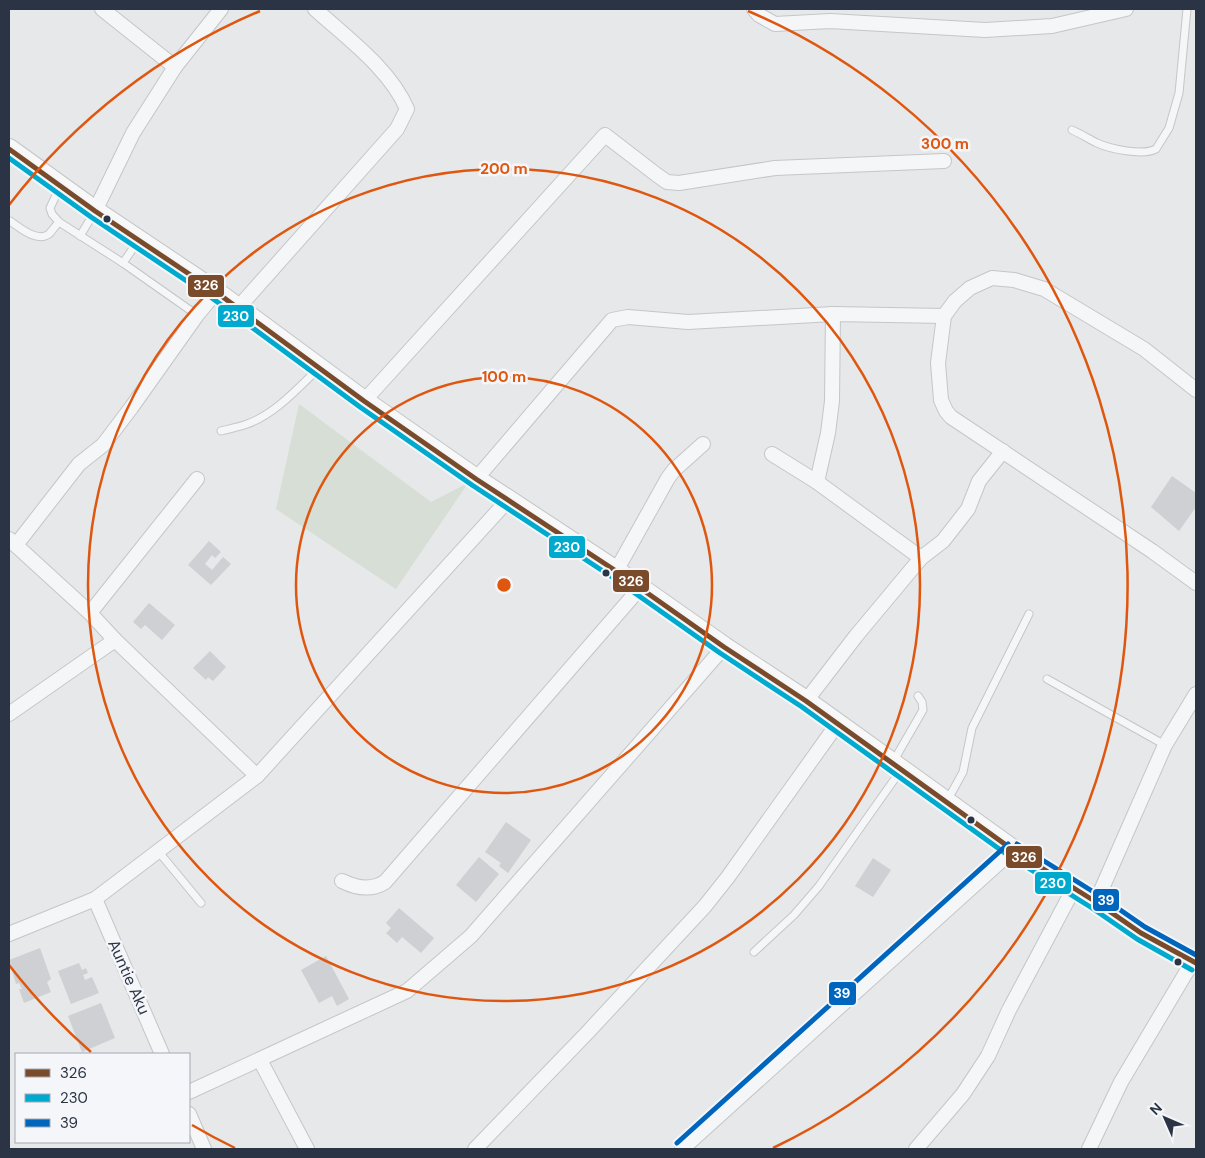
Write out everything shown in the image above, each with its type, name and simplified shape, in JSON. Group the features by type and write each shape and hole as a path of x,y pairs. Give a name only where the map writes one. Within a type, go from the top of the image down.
{"main road":[{"path":"9,149 95,211 216,292 364,401 476,479 616,571 838,723 1013,850 1096,902 1141,933 1195,962"}],"street":[{"path":"102,9 176,66"},
{"path":"95,211 133,133 176,66 221,9"},
{"path":"237,309 397,129 407,109 400,94 381,70 316,9"},
{"path":"754,9 759,15 775,24 830,21 984,30 1052,26 1126,9"},
{"path":"364,401 605,135 667,182 775,168 944,161"},
{"path":"1196,390 1144,349 1044,289 1014,280 992,278 970,288 955,301 944,316 938,363 941,400 951,417 1152,551 1196,583"},
{"path":"216,292 103,445 80,464 12,542 90,612 115,640 257,776"},
{"path":"817,482 828,433 832,401 834,314"},
{"path":"476,479 612,320 628,317 688,322 834,314 944,316"},
{"path":"616,571 668,478 674,470 703,444"},
{"path":"806,701 856,636 921,558 948,535 968,509 979,481 1003,451"},
{"path":"772,454 817,482 921,558"},
{"path":"90,612 197,479"},
{"path":"9,934 94,900 257,776 508,500"},
{"path":"342,881 354,887 376,888 385,882 640,588"},
{"path":"9,714 115,640"},
{"path":"190,1092 407,991 471,936 724,646"},
{"path":"1096,902 1165,746 1196,694"},
{"path":"475,1149 705,906 728,877 838,723"},
{"path":"682,1149 1013,850"},
{"path":"916,1149 963,1094 988,1056 1009,1010 1074,888"},
{"name":"Auntie Aku","path":"94,900 162,1053"},
{"path":"1089,1149 1121,1082 1195,962"},
{"path":"260,1060 307,1149"},
{"path":"190,1116 204,1149"}],"lane":[{"path":"1072,130 1099,144 1120,150 1143,152 1156,148 1169,128 1179,93 1187,9"},
{"path":"61,186 50,208 58,222 123,263 197,316"},
{"path":"80,236 95,211"},
{"path":"10,221 34,236 41,237 49,234 58,222"},
{"path":"123,263 139,239"},
{"path":"221,431 248,423 264,415 290,396 319,367"},
{"path":"946,801 963,772 972,728 1029,614"},
{"path":"1048,679 1165,746"},
{"path":"754,952 794,915 819,886 897,765 923,710 922,702 918,696"},
{"path":"158,850 201,903"}],"shaded area":[{"path":"299,404 431,502 468,483 396,589 276,509"}],"building":[{"path":"1172,476 1196,493 1196,507 1179,531 1151,507"},
{"path":"209,541 221,552 215,558 212,555 205,564 212,570 223,557 231,564 211,585 188,565"},
{"path":"149,603 175,625 162,640 145,625 141,629 133,622"},
{"path":"210,651 226,667 213,681 208,677 206,680 193,668"},
{"path":"506,822 531,840 508,873 499,866 501,863 485,852"},
{"path":"479,857 499,874 476,902 456,885"},
{"path":"873,858 891,870 873,897 855,886"},
{"path":"399,908 434,938 421,953 402,937 397,943 386,933 391,928 386,923"},
{"path":"40,948 51,979 47,982 51,992 24,1003 19,989 22,989 19,983 16,984 9,960"},
{"path":"326,956 349,999 337,1006 332,996 319,1003 301,970"},
{"path":"79,963 82,970 86,968 88,973 83,975 85,980 92,977 99,993 71,1004 58,971"},
{"path":"101,1003 115,1038 82,1052 68,1016"}],"transit line":[{"name":"326","path":"9,149 95,211 216,292 364,401 476,479 616,571 724,647 806,701 1013,850 1096,902 1141,933 1196,963"},
{"name":"230","path":"9,158 91,217 212,298 360,407 472,485 612,577 720,653 802,707 1009,856 1092,908 1137,939 1192,970"},
{"name":"39","path":"677,1143 1008,844"},
{"name":"39","path":"1017,844 1100,896 1145,927 1196,955"}]}
